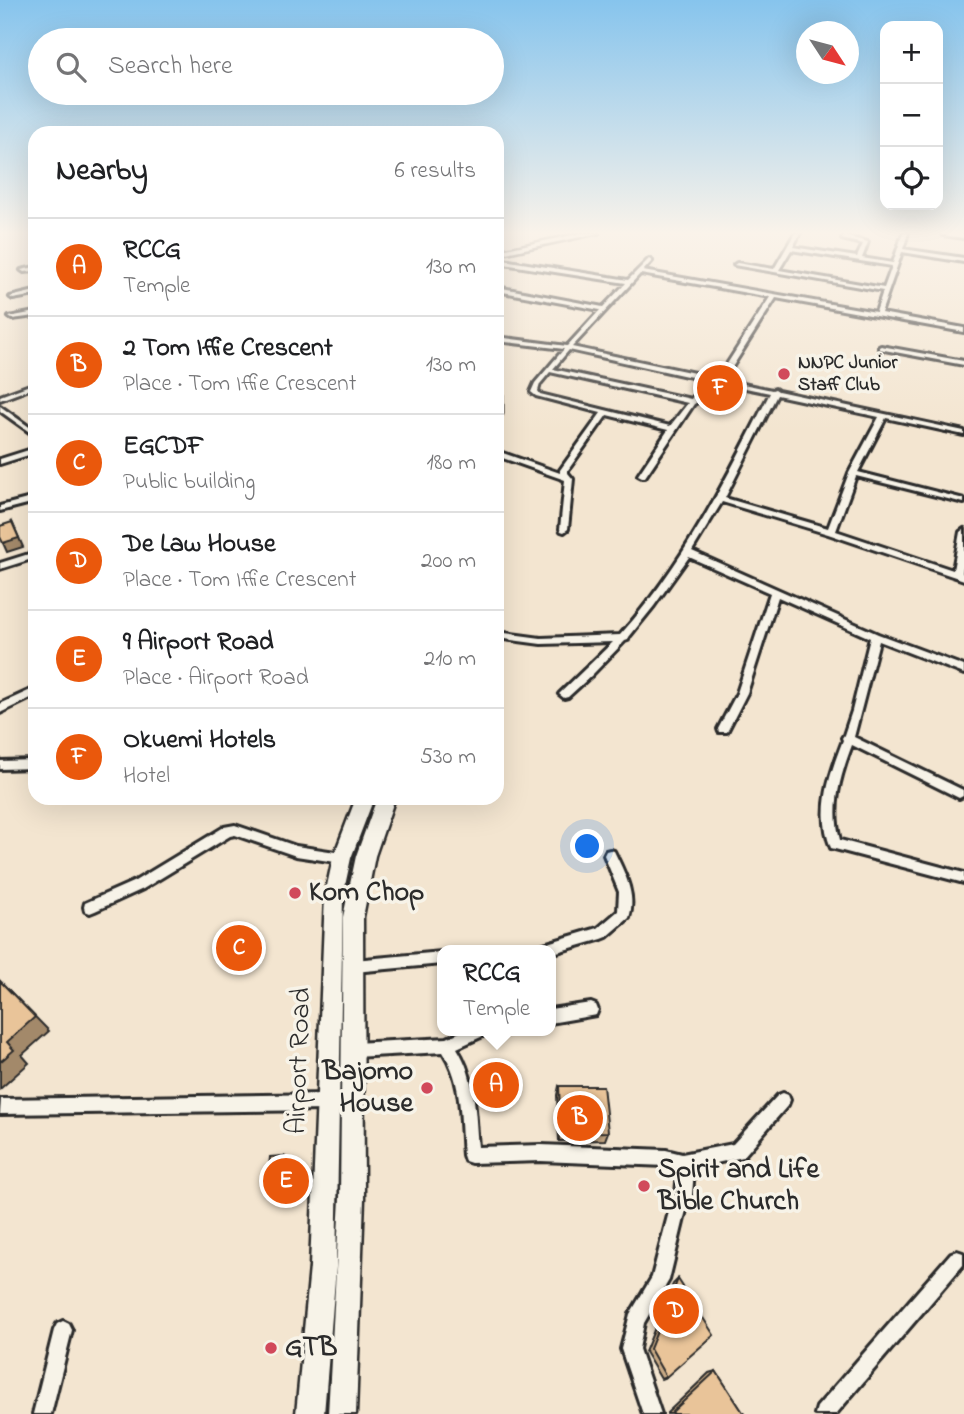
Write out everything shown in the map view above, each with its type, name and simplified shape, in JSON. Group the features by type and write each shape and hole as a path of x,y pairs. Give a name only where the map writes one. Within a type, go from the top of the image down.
{"main road":[{"name":"Airport Road","path":"310,1414 323,1267 334,895 342,858 362,805"},
{"path":"342,1414 352,1199 353,917 358,878 383,805"},
{"path":"314,1375 344,1371"}],"street":[{"path":"551,299 605,309"},
{"path":"615,299 568,348 537,384 534,392 538,396 671,429"},
{"path":"720,381 772,299"},
{"path":"791,299 964,330"},
{"path":"878,314 883,299"},
{"path":"12,317 28,315"},
{"path":"504,340 568,348 964,433"},
{"path":"881,348 964,363"},
{"path":"549,370 694,402"},
{"path":"642,475 671,429 710,378"},
{"path":"0,398 28,388"},
{"path":"564,694 597,668 625,638 688,553 720,499 775,391"},
{"path":"0,408 28,429"},
{"path":"569,479 564,470 605,412"},
{"path":"831,532 853,473 884,415"},
{"path":"0,461 28,452"},
{"path":"504,456 569,479"},
{"path":"853,473 964,501"},
{"path":"564,529 569,479"},
{"path":"720,499 831,532 960,576 964,532"},
{"path":"0,509 28,501"},
{"path":"688,553 875,636 964,670"},
{"path":"0,566 28,557"},
{"path":"723,729 742,693 775,592"},
{"path":"504,636 541,641 625,638"},
{"path":"875,636 853,724 834,778 830,813 835,844 964,878"},
{"path":"0,709 28,695"},
{"path":"847,738 959,793"},
{"path":"0,765 28,764"},
{"path":"90,907 139,885 228,831 235,830 296,850 342,858"},
{"path":"556,946 602,933 624,914 625,892 610,855"},
{"path":"354,966 437,958"},
{"path":"556,1015 591,1010"},
{"path":"354,1050 447,1045 467,1036"},
{"path":"447,1045 458,1059 463,1073 471,1155 541,1153 666,1158 682,1162 737,1151 783,1100"},
{"path":"1,1107 328,1102"},
{"path":"652,1414 630,1349 636,1320 660,1280 678,1208 684,1196 686,1168 682,1162"},
{"path":"824,1414 957,1259"},
{"path":"41,1414 63,1330"}],"building":[{"path":"12,522 19,538 3,543 0,526"},
{"path":"0,981 35,1017 7,1042 14,1050 0,1062"},
{"path":"559,1086 603,1086 608,1132 561,1133"},
{"path":"284,1156 297,1166 295,1186 267,1188 270,1157"},
{"path":"678,1279 714,1335 666,1377 650,1349"},
{"path":"716,1371 744,1414 672,1412"}],"place":[{"name":"NNPC Junior Staff Club","path":"784,374"},
{"name":"Okuemi Hotels","path":"720,388"},
{"name":"Kom Chop","path":"295,893"},
{"name":"EGCDF","path":"239,948"},
{"name":"RCCG","path":"496,1085"},
{"name":"Bajomo House","path":"427,1088"},
{"name":"2 Tom Iffie Crescent","path":"580,1118"},
{"name":"9 Airport Road","path":"286,1181"},
{"name":"Spirit and Life Bible Church","path":"644,1186"},
{"name":"De Law House","path":"676,1311"},
{"name":"GTB","path":"271,1348"}]}
